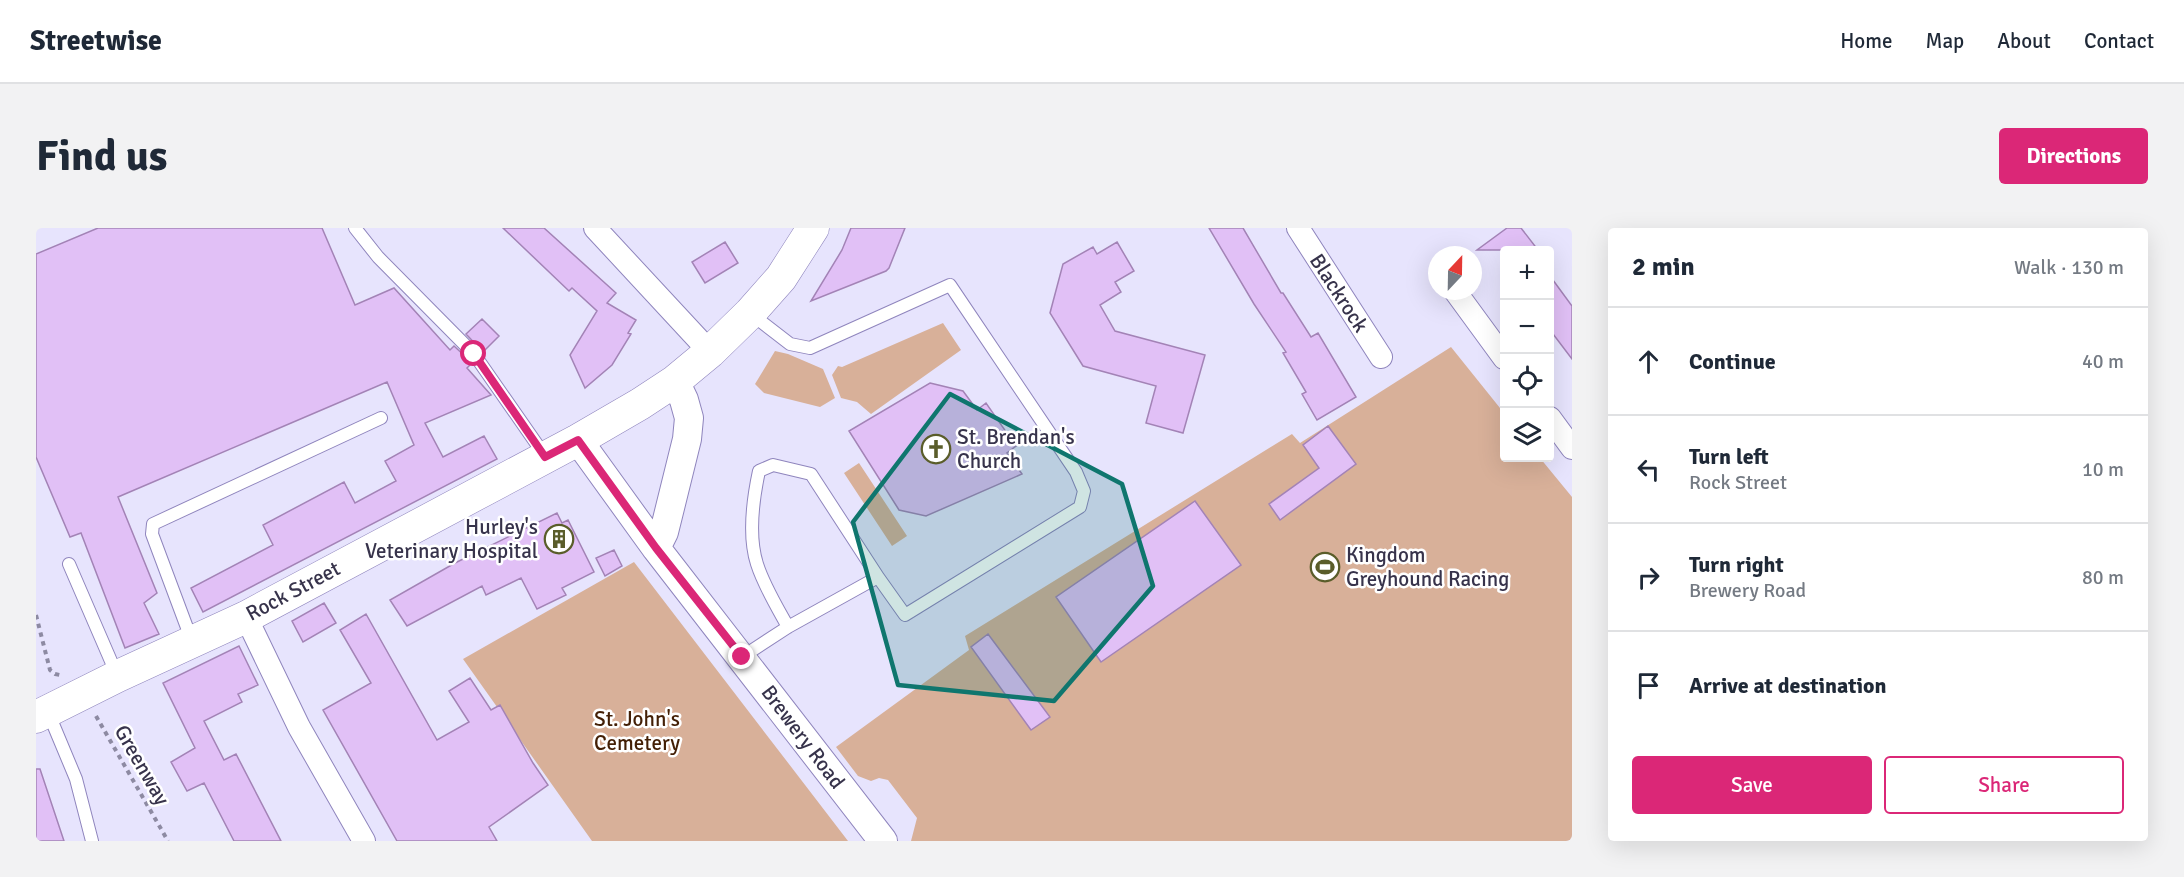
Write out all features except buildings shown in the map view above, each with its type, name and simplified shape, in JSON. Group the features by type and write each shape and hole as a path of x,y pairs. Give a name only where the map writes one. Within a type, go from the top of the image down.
{"main road":[{"name":"Rock Street","path":"42,714 246,617 578,440 640,404 675,381 710,352 750,313 781,278 813,228"}],"street":[{"path":"595,228 710,352"},
{"name":"Blackrock","path":"1298,228 1381,357"},
{"path":"1462,300 1501,354"},
{"path":"656,548 664,532 687,439 689,418 675,381"},
{"path":"1554,423 1572,448"},
{"name":"Brewery Road","path":"578,440 656,548 883,841"},
{"path":"246,617 299,728 364,841"}],"lane":[{"path":"355,228 378,257 474,354 545,457"},
{"path":"750,313 790,344 810,348 950,285 1076,472 1084,491 1080,507 904,615 811,474 773,465 759,471 753,498 752,521 756,563 788,627"},
{"path":"192,641 152,534 153,524 381,418"},
{"path":"69,564 118,676"},
{"path":"742,657 788,627 878,577"},
{"path":"42,714 76,779 92,841"}],"path":[{"path":"36,615 50,670 62,675"},
{"name":"Greenway","path":"94,712 168,841"}],"highlighted area":[{"path":"950,394 1122,484 1153,586 1054,701 898,685 853,522"}],"green space":[{"path":"943,323 961,350 871,414 857,402 841,398 832,375 838,366 842,367"},
{"name":"Kingdom Greyhound Racing","path":"1451,347 1500,408 1500,462 1543,462 1572,497 1572,841 911,841 917,818 888,780 879,778 871,781 858,776 836,747 969,650 965,636 1292,434 1300,443"},
{"path":"775,351 823,369 835,398 820,407 764,393 755,384"},
{"path":"859,463 907,536 892,546 844,473"},
{"name":"St. John's Cemetery","path":"634,562 848,841 592,841 463,659"}],"place":[{"name":"St. Brendan's Church","path":"936,449"},
{"name":"Hurley's Veterinary Hospital","path":"559,539"},
{"name":"Kingdom Greyhound Racing","path":"1325,567"}],"route":[{"path":"474,354 545,457 578,440 656,548 742,657"}]}
